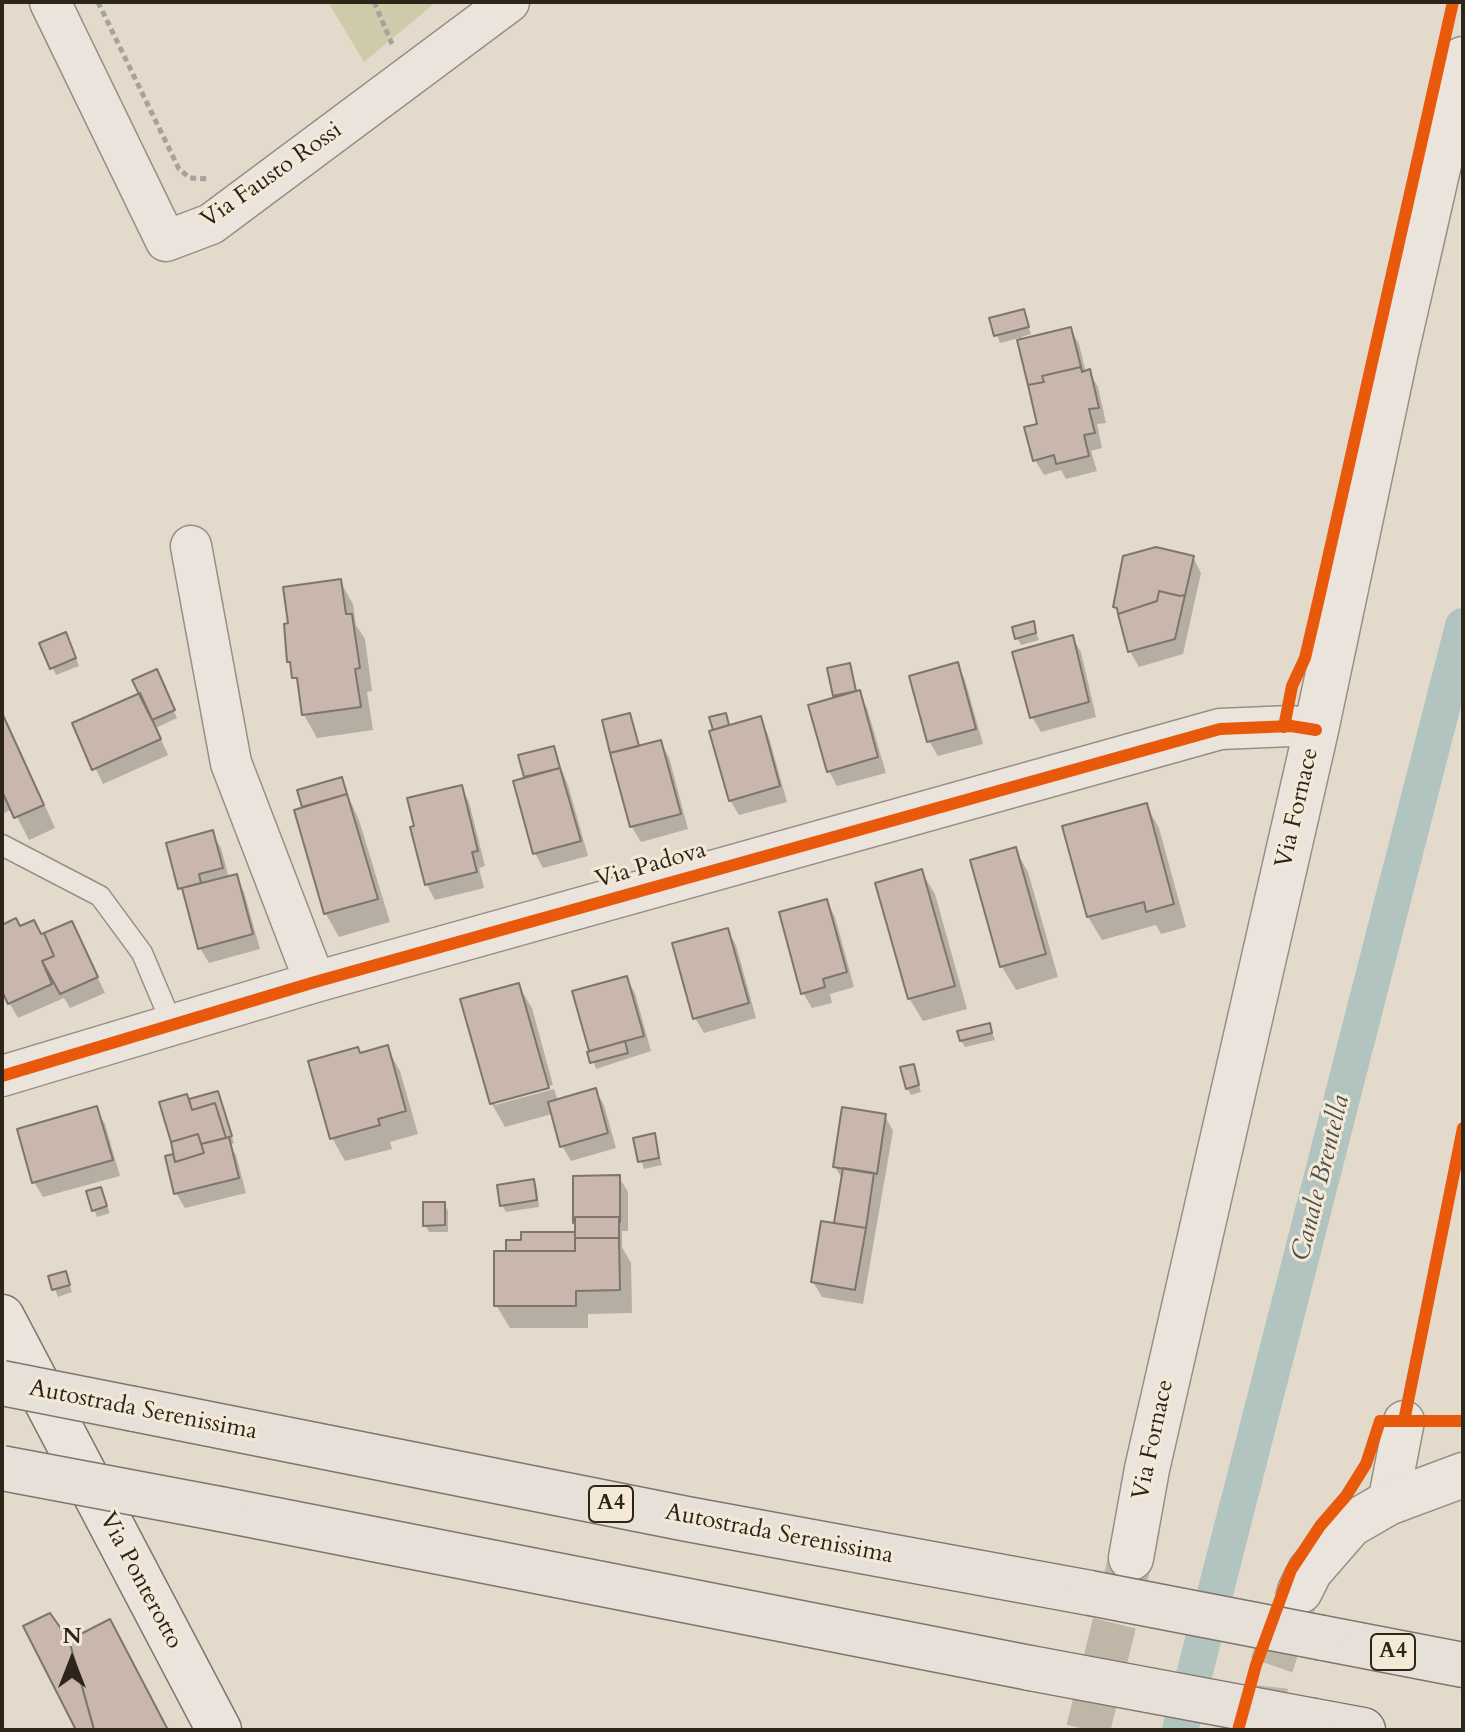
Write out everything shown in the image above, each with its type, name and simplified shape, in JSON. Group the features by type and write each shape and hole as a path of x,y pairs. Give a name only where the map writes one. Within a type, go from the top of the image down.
{"highway":[{"name":"Autostrada Serenissima","path":"2,1383 687,1519 1463,1665"},
{"path":"2,1468 1363,1730"}],"street":[{"name":"Via Fausto Rossi","path":"50,2 166,241 211,224 509,2"},
{"name":"Via Fornace","path":"1131,1558 1147,1469 1316,730 1396,352 1463,59"},
{"path":"191,546 231,763 315,982"},
{"name":"Via Padova","path":"2,1076 315,982 1220,729 1291,726 1316,730"},
{"name":"Via Ponterotto","path":"2,1317 219,1730"},
{"path":"1388,1503 1404,1421"},
{"path":"1300,1591 1310,1571 1350,1525 1388,1503 1463,1475"}],"lane":[{"path":"2,845 100,896 142,953 172,1024"}],"path":[{"path":"98,2 179,169 190,178 211,179 223,170"},
{"path":"380,53 402,36"}],"shaded area":[{"path":"328,2 433,2 434,4 364,62"}],"building":[{"path":"1024,309 1029,327 994,336 989,318"},
{"path":"1071,327 1081,367 1042,376 1044,382 1028,385 1017,340"},
{"path":"1081,367 1082,372 1090,369 1099,408 1089,409 1095,433 1084,435 1089,456 1056,464 1054,455 1033,461 1024,427 1037,424 1028,385 1044,382 1042,376"},
{"path":"1156,547 1194,556 1185,595 1159,591 1157,601 1118,614 1117,608 1113,607 1123,556"},
{"path":"341,579 346,614 352,614 360,668 355,669 361,707 302,715 297,678 292,678 290,662 287,662 284,624 288,623 283,587"},
{"path":"1159,591 1185,595 1175,639 1128,652 1118,614 1157,601"},
{"path":"1034,621 1036,633 1015,639 1012,627"},
{"path":"66,632 76,658 50,669 39,643"},
{"path":"1073,635 1089,702 1030,718 1012,652"},
{"path":"958,662 976,729 927,742 909,676"},
{"path":"850,663 856,691 833,696 827,668"},
{"path":"157,669 175,710 152,720 132,680"},
{"path":"860,690 878,757 827,772 808,705"},
{"path":"140,693 161,739 92,770 72,723"},
{"path":"2,713 44,805 14,818 2,791"},
{"path":"630,713 639,746 610,753 602,720"},
{"path":"726,713 729,725 713,730 709,717"},
{"path":"761,716 780,786 729,801 709,731"},
{"path":"661,740 681,814 630,827 610,753"},
{"path":"554,746 560,768 524,777 518,755"},
{"path":"560,768 581,841 533,854 513,781"},
{"path":"342,777 347,794 302,807 297,790"},
{"path":"462,785 478,851 472,852 477,872 425,885 410,827 414,826 407,798"},
{"path":"347,794 378,899 324,914 294,810"},
{"path":"1147,803 1174,904 1146,912 1144,902 1087,917 1062,826"},
{"path":"213,830 223,868 199,874 201,883 178,889 166,843"},
{"path":"1016,847 1046,954 1000,967 970,860"},
{"path":"922,869 955,986 908,999 875,883"},
{"path":"237,874 253,934 198,949 182,888"},
{"path":"827,899 847,972 823,979 825,987 801,994 779,912"},
{"path":"16,918 20,926 34,920 41,934 44,933 54,956 42,961 52,984 8,1004 2,991 2,925"},
{"path":"72,921 98,977 60,994 42,961 54,956 44,933"},
{"path":"728,928 749,1003 693,1019 672,943"},
{"path":"627,976 644,1036 589,1051 572,991"},
{"path":"519,983 549,1088 490,1104 460,999"},
{"path":"990,1023 992,1033 960,1041 957,1031"},
{"path":"625,1041 628,1053 590,1063 587,1052"},
{"path":"388,1045 406,1111 378,1119 380,1125 330,1139 308,1061 358,1047 360,1053"},
{"path":"914,1064 919,1085 906,1089 900,1067"},
{"path":"596,1088 608,1133 560,1147 548,1102"},
{"path":"218,1091 232,1136 226,1138 215,1103 192,1110 189,1099"},
{"path":"187,1094 192,1110 215,1103 226,1138 201,1144 198,1134 171,1142 159,1102"},
{"path":"97,1106 113,1160 32,1183 17,1129"},
{"path":"842,1107 886,1114 877,1174 833,1167"},
{"path":"655,1133 659,1158 638,1162 633,1138"},
{"path":"198,1134 204,1153 175,1162 171,1142"},
{"path":"229,1137 239,1178 174,1194 165,1156 173,1154 175,1162 204,1153 201,1144"},
{"path":"843,1168 874,1173 866,1228 834,1223"},
{"path":"620,1175 620,1222 619,1217 575,1217 573,1223 573,1176"},
{"path":"534,1179 537,1200 500,1206 497,1185"},
{"path":"101,1187 107,1206 92,1211 86,1191"},
{"path":"423,1202 445,1202 445,1225 423,1226"},
{"path":"575,1217 619,1217 619,1238 575,1238"},
{"path":"821,1221 866,1228 855,1290 811,1282"},
{"path":"521,1232 575,1232 575,1251 506,1251 506,1240 521,1240"},
{"path":"575,1238 619,1238 620,1290 576,1291 576,1306 494,1306 494,1251 575,1251"},
{"path":"66,1271 70,1285 52,1290 48,1276"},
{"path":"50,1613 69,1640 94,1729 76,1730 23,1626"},
{"path":"110,1619 168,1730 94,1730 69,1640"}],"waterway":[{"name":"Canale Brentella","path":"1180,1730 1463,626"}],"tunnel":[{"path":"1088,1730 1129,1564"},
{"path":"1261,1730 1267,1678 1298,1594"}],"cycle path":[{"path":"1284,727 1292,686 1305,658 1319,598 1453,2"},
{"path":"2,1076 315,982 1220,729 1291,726 1316,730"},
{"path":"1404,1421 1463,1128"},
{"path":"1238,1730 1256,1665 1291,1570 1366,1464 1380,1421 1463,1421"}]}
